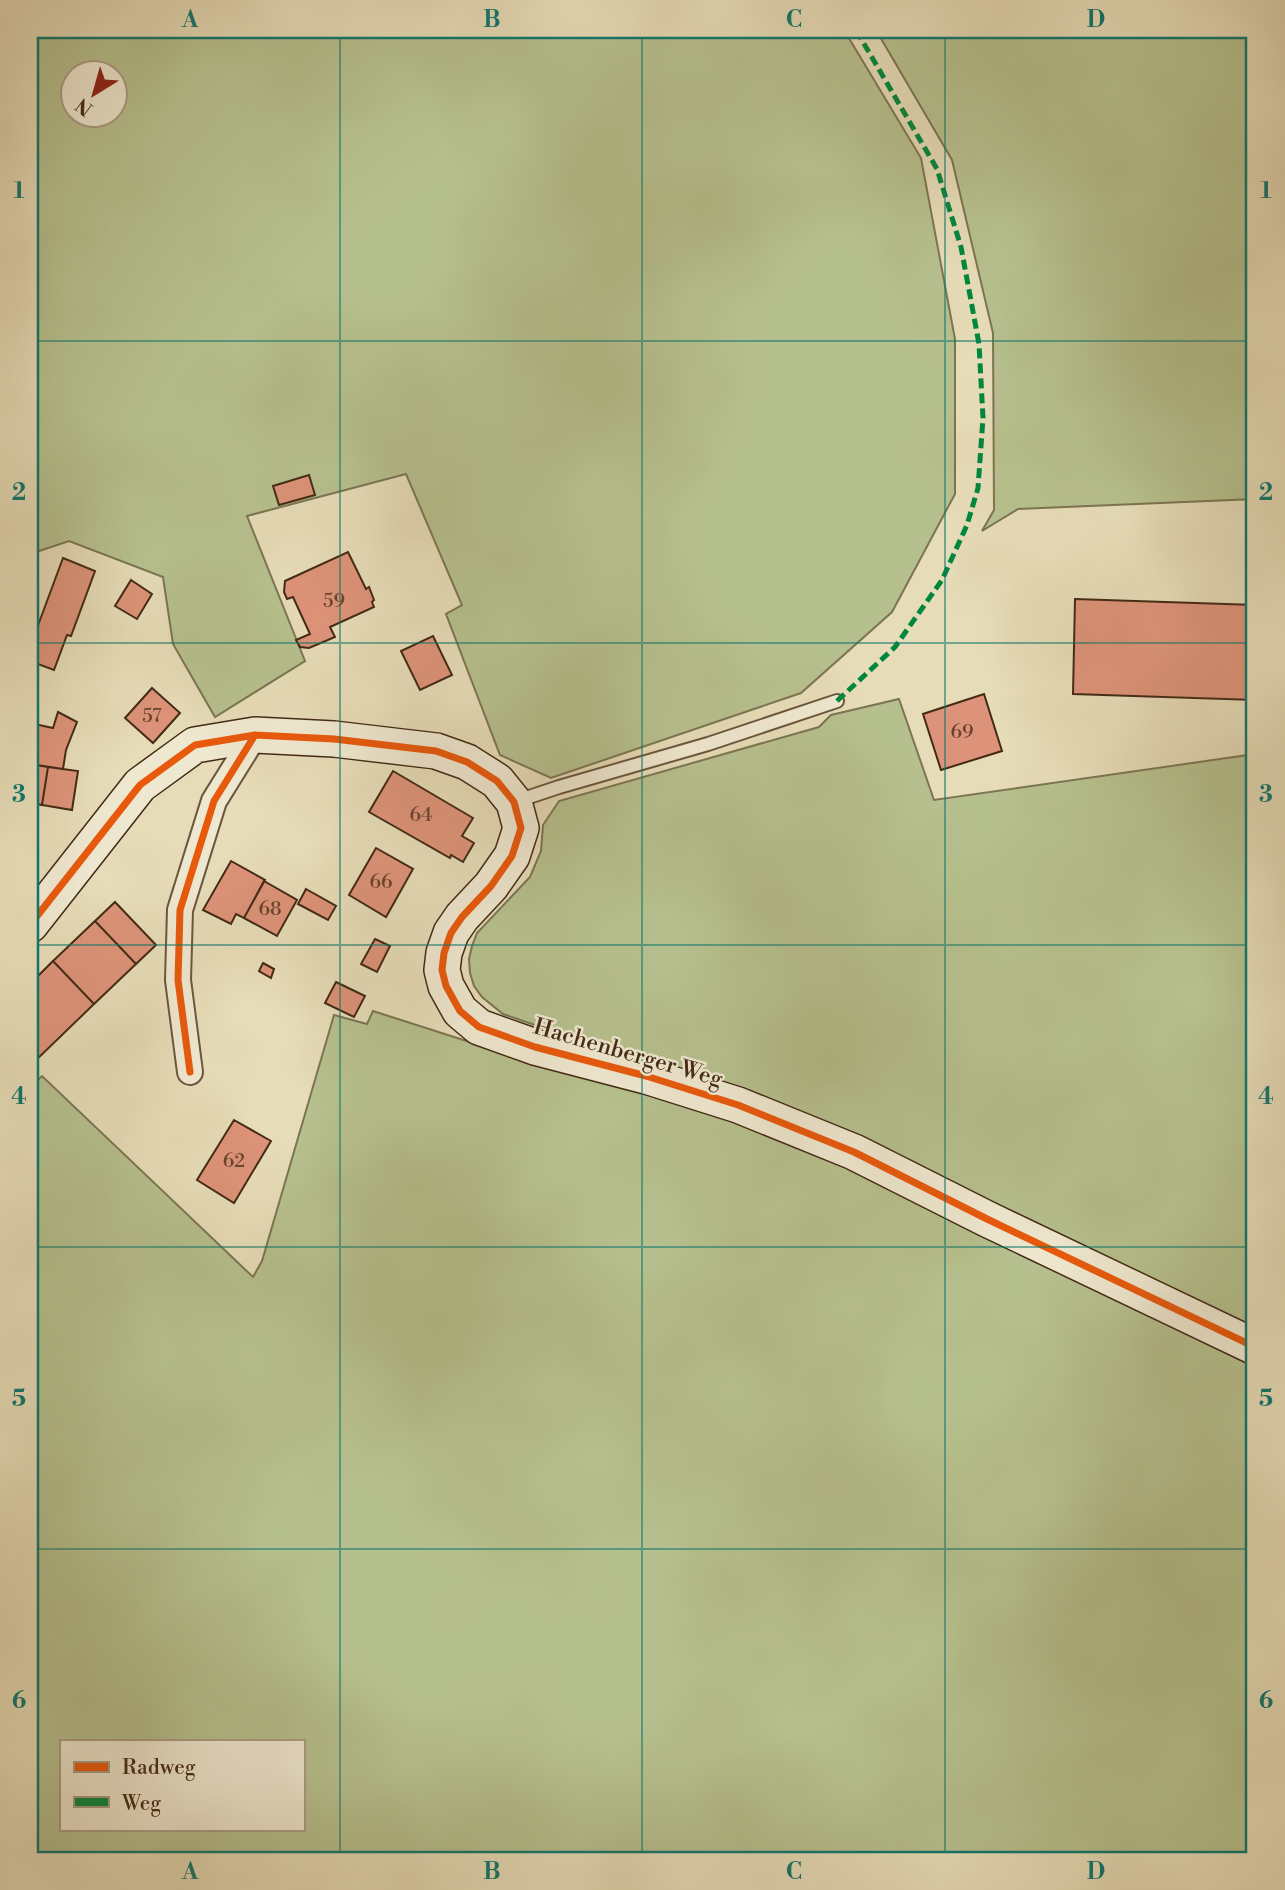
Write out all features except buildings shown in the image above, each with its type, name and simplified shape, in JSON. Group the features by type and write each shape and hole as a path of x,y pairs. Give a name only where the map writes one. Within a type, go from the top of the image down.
{"street":[{"path":"30,925 141,785 195,745 255,734 334,739 436,751 467,762 497,781 514,802"},
{"path":"190,1072 178,981 180,910 214,801 255,734"},
{"name":"Hachenberger Weg","path":"514,802 521,828 512,856 491,886 462,917 451,933 444,953 442,970 446,986 460,1010 479,1027 738,1105 854,1152 999,1225 1255,1347"}],"lane":[{"path":"514,802 708,744 837,701"}],"green space":[{"path":"30,30 844,30 921,158 955,339 955,494 892,612 801,693 551,778 500,755 446,614 462,605 406,474 247,516 305,661 215,717 173,644 163,577 69,541 30,554"},
{"path":"876,30 1255,30 1255,499 1018,509 982,531 994,510 993,333 952,160"},
{"path":"899,699 934,800 1255,754 1255,1330 652,1061 503,1014 482,997 474,986 469,959 477,933 530,877 541,851 543,825 559,801 819,727 831,715"},
{"path":"373,1011 479,1045 643,1091 769,1134 851,1169 1255,1367 1255,1860 30,1860 30,1087 42,1076 253,1277 262,1261 334,1015 367,1024"}],"marked path":[{"path":"837,701 895,647 942,580 967,525 978,488 983,418 979,344 961,247 937,169 856,30"}],"cycle path":[{"path":"30,925 140,785 195,745 255,735 334,739 436,751 467,762 497,781 514,802 521,828 512,856 491,886 462,917 451,933 444,953 442,970 446,986 460,1011 479,1027 535,1047 646,1076 738,1105 854,1152 1255,1347"},
{"path":"190,1072 178,980 180,910 214,801 255,735"}]}
